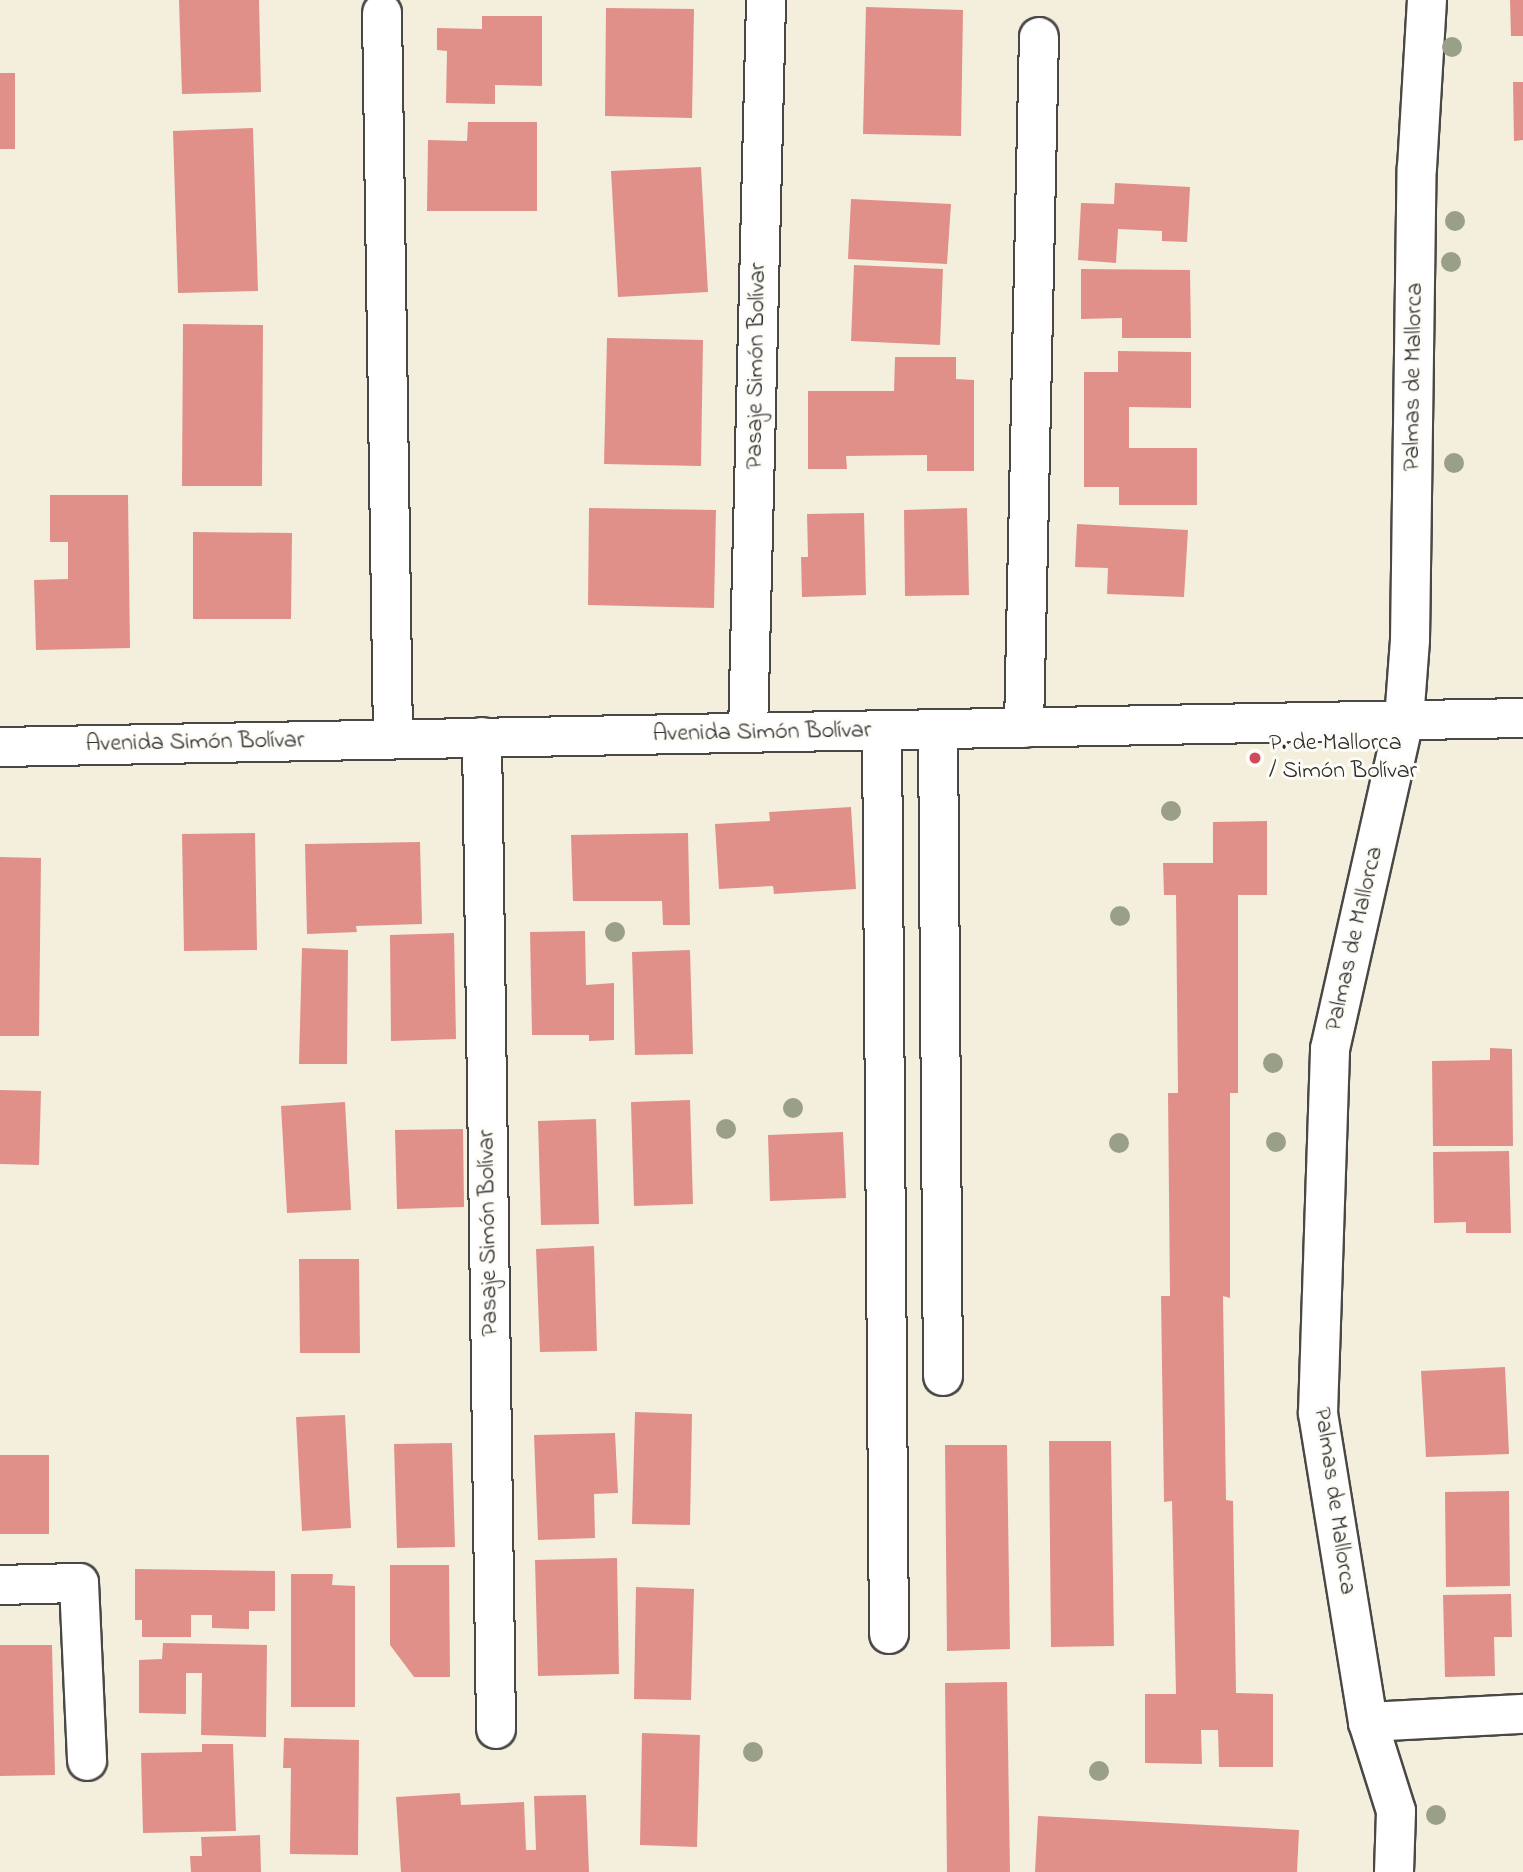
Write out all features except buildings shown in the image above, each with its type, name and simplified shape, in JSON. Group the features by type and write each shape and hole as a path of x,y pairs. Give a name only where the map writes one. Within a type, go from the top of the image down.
{"street":[{"name":"Pasaje Simón Bolívar","path":"748,733 766,0"},
{"name":"Palmas de Mallorca","path":"1394,1872 1396,1811 1368,1722 1318,1413 1331,1048 1404,720 1410,626 1417,168 1427,0"},
{"path":"382,13 393,739"},
{"path":"1024,728 1039,37"},
{"name":"Avenida Simón Bolívar","path":"0,747 1523,718"},
{"path":"938,729 943,1376"},
{"path":"882,730 889,1634"},
{"name":"Pasaje Simón Bolívar","path":"482,737 496,1729"},
{"path":"0,1585 79,1583 87,1761"},
{"path":"1368,1722 1523,1714"}],"place":[{"name":"P. de Mallorca / Simón Bolívar","path":"1255,758"}]}
